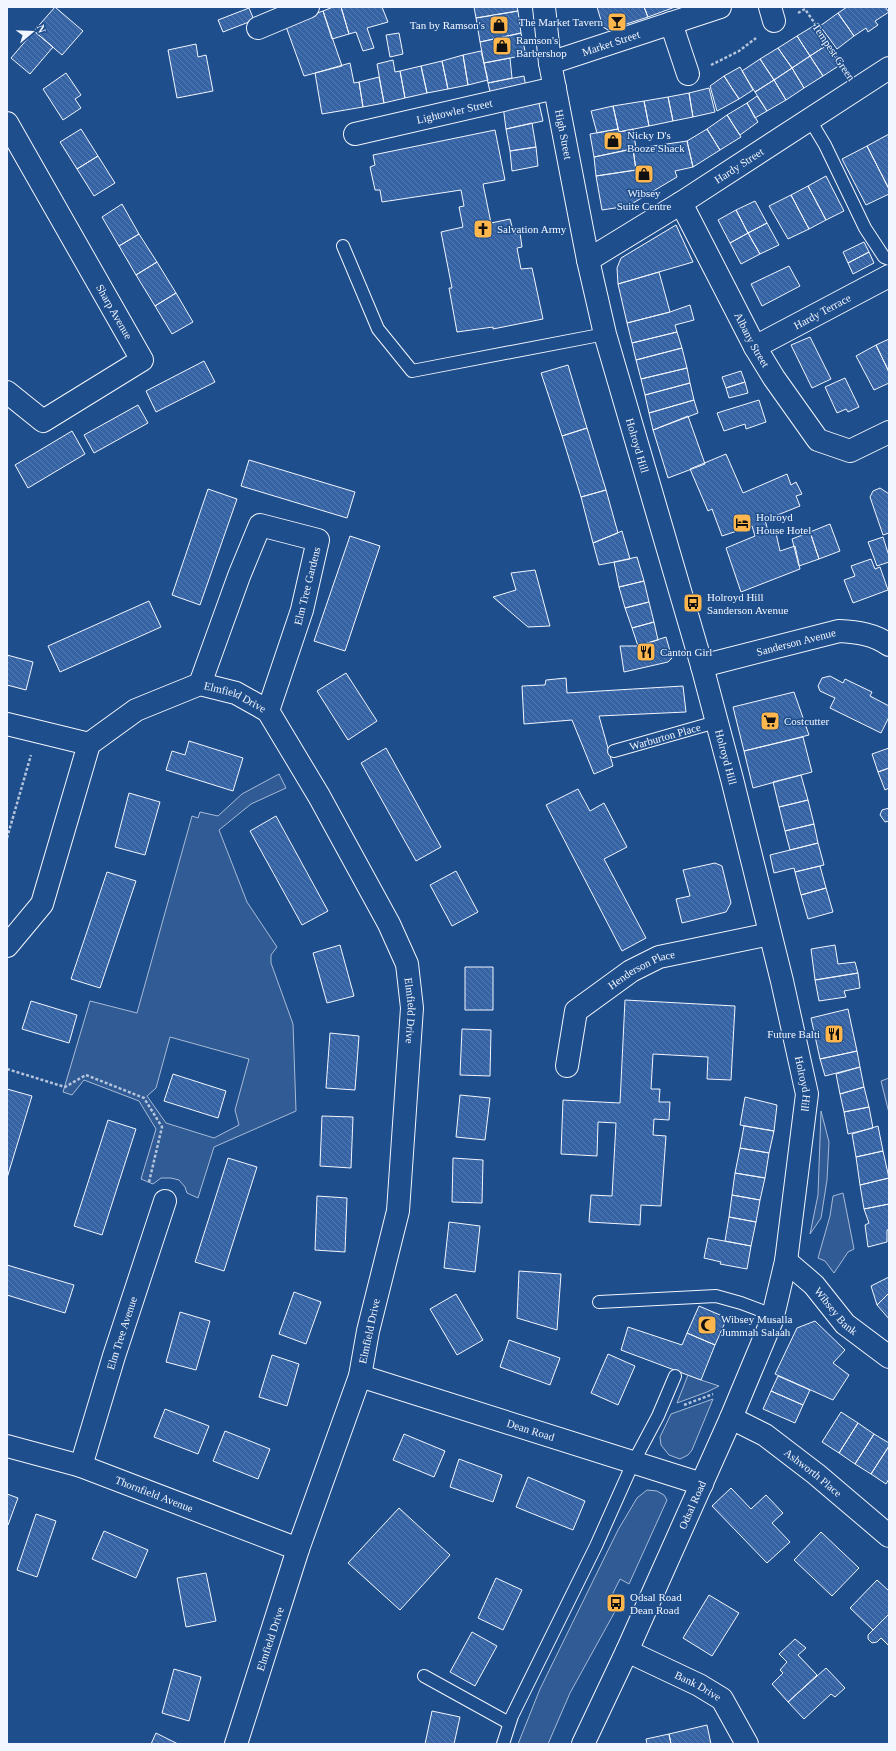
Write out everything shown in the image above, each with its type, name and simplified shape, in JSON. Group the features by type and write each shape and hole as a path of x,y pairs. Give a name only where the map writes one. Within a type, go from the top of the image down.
{"street":[{"path":"258,28 308,7"},
{"name":"High Street","path":"544,7 550,62 588,260"},
{"name":"Market Street","path":"550,62 720,7"},
{"path":"671,23 688,74"},
{"name":"Hardy Street","path":"588,260 681,203 888,70"},
{"name":"Lightowler Street","path":"355,134 555,88"},
{"name":"Sharp Avenue","path":"7,123 142,360 43,421 7,392"},
{"name":"Albany Street","path":"681,203 755,348 774,378 818,440 850,451 889,432"},
{"name":"Holroyd Hill","path":"588,260 605,334 702,666 732,779 770,934 806,1094 786,1261"},
{"name":"Hardy Terrace","path":"755,348 889,276"},
{"name":"Elm Tree Gardens","path":"200,684 239,576 260,525 318,540 302,610 268,711"},
{"name":"Sanderson Avenue","path":"702,666 839,631 860,632 880,639 889,645"},
{"name":"Elmfield Drive","path":"89,744 136,710 200,684 236,692 268,711 319,796 389,924 407,964 412,1008 398,1211 368,1331 360,1376 298,1549 236,1744"},
{"path":"7,724 89,744 42,904 7,946"},
{"name":"Henderson Place","path":"567,1066 576,1011 631,971 659,957 770,934"},
{"name":"Elm Tree Avenue","path":"81,1466 114,1356 165,1201"},
{"name":"Odsal Road","path":"583,1744 627,1651 732,1418 773,1315 786,1261"},
{"name":"Wibsey Bank","path":"786,1261 814,1285 845,1324 889,1357"},
{"name":"Dean Road","path":"360,1376 702,1484"},
{"name":"Ashworth Place","path":"732,1418 765,1435 816,1474 889,1536"},
{"name":"Thornfield Avenue","path":"7,1446 81,1466 298,1549"},
{"name":"Bank Drive","path":"627,1651 699,1685 722,1699 747,1744"}],"lane":[{"path":"810,120 825,145 865,228 884,257 889,259"},
{"path":"343,246 378,329 412,371 605,334"},
{"name":"Warburton Place","path":"614,751 716,722"},
{"path":"599,1302 716,1296 741,1302 773,1315"},
{"path":"503,1744 509,1723 596,1546 633,1463 658,1416 675,1376"},
{"path":"424,1676 509,1723"}],"path":[{"name":"Tempest Green","path":"795,7 798,13 805,9 859,88"},
{"path":"688,74 739,51 772,14"},
{"path":"7,838 38,732"},
{"path":"7,1069 65,1087 86,1075 144,1098 162,1127 149,1181 165,1201"},
{"path":"658,1416 714,1394 748,1377"}],"shaded area":[{"path":"279,774 286,788 251,804 219,830 247,902 277,947 271,955 271,963 293,1024 296,1111 214,1147 198,1198 187,1193 185,1187 179,1180 161,1178 153,1184 141,1179 156,1129 139,1101 84,1080 72,1095 63,1092 90,1001 137,1013 192,816 198,818 200,812 218,816 242,794","holes":["170,1037 249,1059 235,1110 239,1125 214,1138 166,1123 147,1096 156,1088"]},
{"path":"889,1078 889,1113 881,1081"},
{"path":"821,1111 829,1142 827,1180 821,1218 810,1234 818,1195"},
{"path":"843,1193 854,1249 848,1252 834,1273 825,1261 818,1258 830,1216 833,1196"},
{"path":"688,1375 701,1380 719,1386 677,1403"},
{"path":"713,1399 692,1450 688,1455 680,1459 669,1455 661,1445 660,1437 671,1414"},
{"path":"647,1490 657,1491 664,1495 667,1500 629,1584 620,1579 609,1601 618,1606 570,1693 548,1744 518,1744 540,1689 618,1530 637,1498"}],"building":[{"path":"55,7 83,31 62,55 34,31"},
{"path":"333,7 341,7 349,34 332,39 323,11"},
{"path":"341,7 382,7 388,22 367,28 374,48 363,51 356,32 349,34"},
{"path":"474,7 517,7 518,11 476,18"},
{"name":"The Market Tavern","path":"597,7 644,7 648,17 608,30 603,27"},
{"path":"644,7 675,7 648,17"},
{"path":"847,7 885,7 889,12 875,21 878,25 868,32 866,28 854,36 838,13"},
{"path":"249,8 254,20 223,32 218,20"},
{"path":"323,11 342,66 304,76 285,24"},
{"name":"Tan by Ramson's","path":"518,11 521,33 480,42 476,18"},
{"path":"838,13 854,36 837,49 820,26"},
{"path":"815,25 827,45 810,56 797,36"},
{"path":"34,31 53,47 30,74 11,58"},
{"path":"399,33 403,54 390,57 386,35"},
{"name":"Ramson's Barbershop","path":"521,33 526,55 484,63 480,42"},
{"path":"797,36 810,56 792,68 778,48"},
{"path":"196,44 198,57 206,55 213,91 177,98 168,50"},
{"path":"827,45 840,65 823,76 810,56"},
{"path":"778,48 792,68 774,80 760,59"},
{"path":"481,51 488,80 468,85 463,55"},
{"path":"463,55 468,85 448,89 442,61"},
{"path":"810,56 823,76 804,88 792,68"},
{"path":"510,58 512,78 488,83 484,63"},
{"path":"760,59 774,80 755,92 742,71"},
{"path":"393,60 395,72 400,71 405,98 384,103 377,64"},
{"path":"442,61 448,89 427,93 421,66"},
{"path":"350,63 354,83 359,82 363,107 322,114 315,73"},
{"path":"421,66 427,93 405,98 400,71"},
{"path":"740,67 753,90 739,99 724,76"},
{"path":"792,68 804,88 786,100 774,80"},
{"path":"66,73 81,95 75,99 81,108 63,120 43,89"},
{"path":"524,76 527,93 491,96 488,83"},
{"path":"724,76 739,99 717,111 710,86"},
{"path":"379,77 384,103 363,107 359,82"},
{"path":"774,80 786,100 767,111 755,92"},
{"path":"709,88 715,112 693,117 689,93"},
{"path":"689,93 693,117 673,121 668,97"},
{"path":"757,96 767,111 755,118 747,103"},
{"path":"668,97 673,121 649,126 644,101"},
{"path":"538,99 543,121 506,129 503,106"},
{"path":"644,101 649,126 619,132 613,106"},
{"path":"747,103 758,122 740,135 727,115"},
{"path":"613,106 618,129 597,133 591,111"},
{"path":"727,115 741,137 720,150 707,129"},
{"path":"532,123 536,147 510,151 506,129"},
{"path":"81,129 98,156 77,169 60,142"},
{"name":"Nicky D's Booze Shack","path":"618,129 619,132 633,129 636,148 594,157 590,134"},
{"path":"707,129 720,150 693,167 687,141"},
{"name":"Salvation Army","path":"495,130 505,180 483,184 491,223 510,219 514,234 520,233 522,247 517,248 521,269 532,268 543,319 493,329 493,327 457,332 449,288 452,288 441,232 463,227 459,207 464,206 461,190 382,202 380,190 375,190 370,167 375,165 373,155"},
{"path":"889,134 889,189 867,146"},
{"name":"Wibsey Suite Centre","path":"687,141 693,167 675,171 677,177 628,206 602,210 596,176 636,170 633,149"},
{"path":"867,146 889,189 889,194 866,205 842,159"},
{"path":"536,147 538,166 512,171 510,151"},
{"path":"633,149 636,170 596,176 594,157"},
{"path":"98,156 115,183 94,196 77,169"},
{"path":"826,176 844,211 826,220 808,186"},
{"path":"808,186 826,220 809,229 791,195"},
{"path":"791,195 809,229 788,239 769,206"},
{"path":"755,201 767,223 748,233 736,210"},
{"path":"122,204 139,234 119,246 102,217"},
{"path":"736,210 748,233 730,243 718,220"},
{"path":"767,223 779,245 760,254 748,233"},
{"path":"676,225 693,262 618,284 617,268 621,258"},
{"path":"748,233 760,254 741,264 730,243"},
{"path":"139,234 157,262 136,275 119,246"},
{"path":"864,242 869,252 848,263 843,252"},
{"path":"869,252 874,263 853,274 848,263"},
{"path":"157,262 176,293 155,306 136,275"},
{"path":"789,266 800,286 762,306 751,284"},
{"path":"659,272 670,312 627,323 618,284"},
{"path":"176,293 193,322 172,334 155,306"},
{"path":"690,305 694,320 675,325 677,332 632,343 627,323 670,312"},
{"path":"677,332 682,348 636,360 632,343"},
{"path":"810,337 831,379 812,388 791,345"},
{"path":"889,339 889,372 876,345"},
{"path":"876,345 889,372 889,383 874,390 856,356"},
{"path":"682,348 687,368 641,379 636,360"},
{"path":"204,361 215,382 156,412 146,391"},
{"path":"568,365 587,428 562,436 541,373"},
{"path":"687,368 690,383 645,395 641,379"},
{"path":"741,371 745,382 726,388 722,377"},
{"path":"845,378 859,407 848,412 846,409 837,413 825,387"},
{"path":"745,382 748,393 729,398 726,388"},
{"path":"690,383 694,400 649,413 645,395"},
{"path":"694,400 698,413 653,430 649,413"},
{"path":"759,400 766,422 746,429 745,424 724,431 717,413"},
{"path":"138,405 148,423 94,453 84,435"},
{"path":"688,416 705,464 668,478 653,430"},
{"path":"587,428 606,490 581,497 562,436"},
{"path":"72,431 85,454 28,488 15,465"},
{"name":"Holroyd House Hotel","path":"726,454 743,493 787,474 791,485 796,482 802,494 796,496 800,506 765,520 768,531 775,529 780,551 795,546 800,569 741,592 726,548 755,536 752,526 722,536 712,509 708,511 690,469"},
{"path":"249,460 355,492 347,518 241,486"},
{"path":"880,488 889,494 889,533 883,535 870,497 873,491"},
{"path":"208,489 237,499 200,605 172,595"},
{"path":"606,490 618,533 593,543 581,497"},
{"path":"830,524 840,551 819,559 810,532"},
{"path":"622,531 630,559 599,565 593,543"},
{"path":"810,532 819,559 799,566 792,539"},
{"path":"350,536 380,546 345,651 314,641"},
{"path":"883,537 889,556 889,562 877,566 868,542"},
{"path":"637,557 644,581 619,587 614,562"},
{"path":"871,559 875,569 880,567 888,590 853,603 844,580 855,576 851,566"},
{"path":"535,570 550,626 528,627 493,597 516,590 511,573"},
{"path":"644,581 649,602 625,608 619,587"},
{"path":"149,601 161,627 60,672 48,646"},
{"path":"649,602 654,622 632,628 625,608"},
{"path":"654,622 658,640 638,646 632,628"},
{"name":"Canton Girl","path":"666,637 672,658 668,662 624,672 620,646 638,646"},
{"path":"7,655 33,662 26,690 7,685"},
{"path":"346,673 377,721 348,740 317,691"},
{"path":"830,676 843,683 845,679 872,692 870,696 889,706 889,717 881,733 830,708 835,698 820,691 818,686 822,678"},
{"path":"566,678 567,693 683,686 686,712 599,716 613,766 594,774 572,720 524,724 522,686 545,685 546,680"},
{"name":"Costcutter","path":"794,692 809,735 744,751 733,707"},
{"path":"803,737 812,772 753,788 744,751"},
{"path":"189,741 243,758 233,791 166,770 172,751 185,755"},
{"path":"386,748 441,847 416,861 361,763"},
{"path":"889,748 889,768 878,772 872,754"},
{"path":"889,768 889,788 885,790 878,772"},
{"path":"801,775 808,800 779,807 773,782"},
{"path":"578,789 590,811 604,803 627,847 604,859 646,938 622,951 546,805"},
{"path":"129,793 160,802 145,855 115,847"},
{"path":"808,800 814,824 785,831 779,807"},
{"path":"889,808 889,821 885,822 880,815 882,810"},
{"path":"276,816 328,911 302,925 250,831"},
{"path":"814,824 818,843 790,850 785,831"},
{"path":"818,843 824,865 795,872 794,868 774,873 770,855"},
{"path":"715,863 722,866 731,903 726,912 682,923 676,899 690,896 683,870"},
{"path":"820,866 826,888 801,895 795,872"},
{"path":"456,871 478,912 452,926 430,885"},
{"path":"107,872 136,881 100,988 71,979"},
{"path":"826,888 833,912 808,919 801,895"},
{"path":"340,945 354,996 327,1003 313,953"},
{"path":"835,945 838,964 855,962 858,973 815,980 811,949"},
{"path":"465,967 493,967 493,1010 465,1010"},
{"path":"858,973 860,988 844,991 846,997 819,1001 815,980"},
{"path":"625,1000 735,1006 731,1080 707,1079 708,1057 653,1054 651,1089 660,1089 659,1102 670,1102 669,1120 654,1119 653,1135 666,1136 661,1206 641,1205 640,1225 589,1222 591,1195 612,1196 616,1123 598,1122 597,1156 561,1154 563,1100 620,1103"},
{"path":"31,1001 77,1015 69,1043 22,1029"},
{"name":"Future Balti","path":"848,1009 857,1051 820,1059 811,1018"},
{"path":"462,1029 491,1030 490,1076 460,1075"},
{"path":"330,1033 359,1036 355,1090 326,1088"},
{"path":"857,1051 860,1067 825,1076 820,1059"},
{"path":"860,1067 864,1087 840,1094 836,1074"},
{"path":"173,1074 226,1091 218,1118 164,1101"},
{"path":"864,1087 869,1107 844,1112 840,1094"},
{"path":"7,1089 32,1096 7,1178"},
{"path":"460,1095 490,1098 485,1140 456,1137"},
{"path":"745,1097 777,1105 774,1131 740,1125"},
{"path":"869,1107 873,1128 848,1134 844,1112"},
{"path":"322,1116 353,1117 351,1168 320,1166"},
{"path":"108,1120 136,1129 102,1235 74,1226"},
{"path":"744,1126 774,1131 769,1153 740,1148"},
{"path":"878,1126 883,1151 856,1157 852,1134"},
{"path":"740,1148 769,1153 765,1178 735,1173"},
{"path":"883,1151 889,1178 860,1185 856,1157"},
{"path":"228,1158 257,1167 224,1271 195,1262"},
{"path":"453,1158 483,1160 482,1203 452,1202"},
{"path":"735,1173 765,1178 760,1200 732,1195"},
{"path":"889,1178 889,1204 864,1209 860,1185"},
{"path":"732,1195 760,1200 756,1222 729,1217"},
{"path":"317,1196 347,1198 345,1252 315,1250"},
{"path":"889,1204 889,1230 887,1230 887,1242 868,1247 865,1225 869,1223 864,1209"},
{"path":"729,1217 756,1222 751,1246 725,1241"},
{"path":"449,1222 480,1226 475,1272 444,1268"},
{"path":"708,1238 751,1246 747,1269 720,1264 721,1262 704,1258"},
{"path":"7,1265 74,1285 65,1313 7,1295"},
{"path":"519,1271 561,1274 557,1330 517,1318"},
{"path":"889,1277 889,1293 877,1305 871,1286"},
{"path":"294,1292 321,1302 306,1344 279,1334"},
{"path":"889,1293 889,1319 877,1305"},
{"path":"456,1294 483,1340 457,1355 430,1309"},
{"name":"Wibsey Musalla Jummah Salaah","path":"699,1306 727,1318 715,1345 687,1333"},
{"path":"180,1312 210,1321 196,1370 166,1362"},
{"path":"815,1321 845,1350 833,1363 849,1375 833,1400 775,1374 797,1328"},
{"path":"628,1327 682,1345 687,1333 715,1345 701,1380 621,1350"},
{"path":"509,1340 560,1358 550,1385 500,1367"},
{"path":"608,1354 635,1366 618,1405 591,1393"},
{"path":"272,1355 299,1364 287,1406 259,1397"},
{"path":"778,1376 810,1390 803,1405 771,1391"},
{"path":"771,1391 803,1405 795,1423 763,1409"},
{"path":"165,1409 209,1426 198,1454 154,1437"},
{"path":"841,1412 858,1423 839,1453 822,1442"},
{"path":"858,1423 874,1434 855,1464 839,1453"},
{"path":"225,1431 270,1449 258,1479 213,1461"},
{"path":"404,1434 445,1451 434,1477 393,1460"},
{"path":"874,1434 889,1443 889,1446 871,1474 855,1464"},
{"path":"889,1446 889,1479 886,1484 871,1474"},
{"path":"459,1459 502,1475 493,1502 450,1487"},
{"path":"528,1477 585,1501 573,1530 516,1507"},
{"path":"731,1488 751,1509 766,1495 783,1513 772,1523 790,1542 767,1563 712,1506"},
{"path":"7,1494 18,1498 8,1525 7,1525"},
{"path":"399,1508 450,1555 400,1610 348,1563"},
{"path":"36,1514 56,1521 37,1577 17,1570"},
{"path":"104,1531 148,1550 136,1578 92,1559"},
{"path":"821,1532 859,1568 832,1596 794,1560"},
{"path":"206,1573 216,1621 186,1627 177,1578"},
{"path":"496,1578 522,1590 503,1630 478,1618"},
{"path":"877,1580 889,1591 889,1614 873,1630 850,1608"},
{"path":"709,1595 739,1613 712,1656 683,1638"},
{"path":"889,1614 889,1646 881,1638 877,1642 872,1643 868,1639 868,1635"},
{"path":"472,1632 497,1646 475,1686 450,1672"},
{"path":"795,1639 806,1648 798,1655 817,1675 788,1702 772,1684 783,1673 780,1670 787,1662 779,1654"},
{"path":"826,1668 845,1688 835,1697 831,1694 804,1719 788,1702"},
{"path":"174,1669 201,1677 189,1721 162,1713"},
{"path":"432,1711 460,1717 454,1744 425,1744"},
{"path":"707,1725 711,1744 671,1744 669,1734"},
{"path":"156,1733 178,1744 151,1744"},
{"path":"669,1734 671,1744 647,1744 646,1739"}],"place":[{"name":"The Market Tavern","path":"617,22"},
{"name":"Tan by Ramson's","path":"499,25"},
{"name":"Ramson's Barbershop","path":"502,46"},
{"name":"Nicky D's Booze Shack","path":"613,141"},
{"name":"Wibsey Suite Centre","path":"644,174"},
{"name":"Salvation Army","path":"483,229"},
{"name":"Holroyd House Hotel","path":"742,523"},
{"name":"Holroyd Hill Sanderson Avenue","path":"693,603"},
{"name":"Canton Girl","path":"646,652"},
{"name":"Costcutter","path":"770,721"},
{"name":"Future Balti","path":"834,1034"},
{"name":"Wibsey Musalla Jummah Salaah","path":"707,1325"},
{"name":"Odsal Road Dean Road","path":"616,1603"}]}
